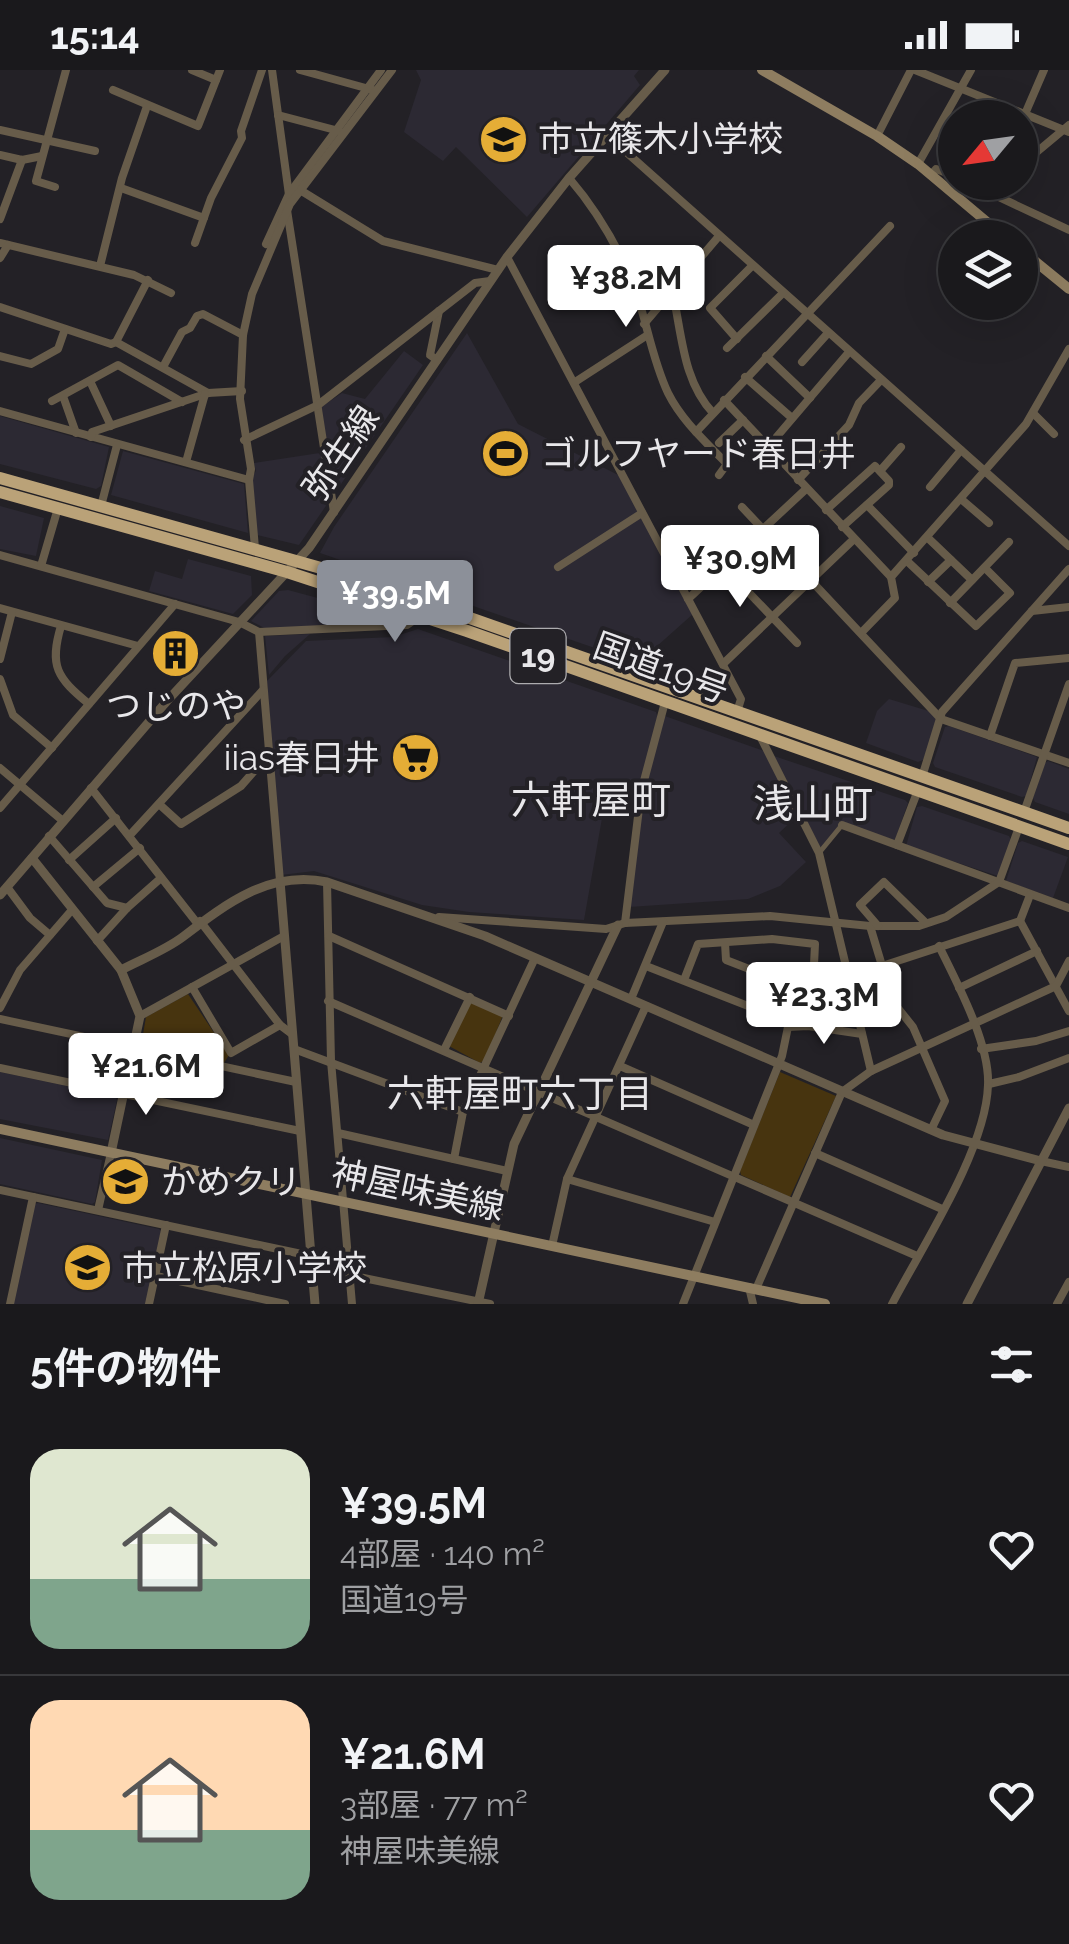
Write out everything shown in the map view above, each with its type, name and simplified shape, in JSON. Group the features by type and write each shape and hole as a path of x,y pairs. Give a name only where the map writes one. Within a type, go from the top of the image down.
{"highway":[{"name":"国道19号","path":"0,478 298,560 738,712 1069,844"},
{"name":"国道19号","path":"0,492 286,572 759,735 1069,828"}],"main road":[{"path":"762,70 877,136 918,164 985,220"},
{"path":"1038,264 1069,289"},
{"name":"神屋味美線","path":"0,1129 817,1303"}],"street":[{"path":"55,187 36,181 66,70"},
{"path":"113,90 198,126 218,75 192,70"},
{"path":"194,243 242,138 262,70"},
{"path":"272,70 334,512"},
{"path":"300,70 372,89"},
{"path":"372,89 381,70"},
{"path":"254,548 240,335 258,262 289,203 372,89 392,70"},
{"name":"弥生線","path":"3,891 238,622 298,560 498,270 569,178 665,70"},
{"path":"877,136 913,70 991,100"},
{"path":"918,164 971,70"},
{"path":"1031,100 1044,70"},
{"path":"100,266 147,106"},
{"path":"278,116 340,131"},
{"path":"1038,119 1067,129"},
{"path":"1038,152 1067,129"},
{"path":"0,130 95,151"},
{"path":"240,335 252,294 289,203 340,131"},
{"path":"607,136 1069,546"},
{"path":"0,155 22,160 42,156"},
{"path":"0,219 22,160"},
{"path":"931,175 938,171"},
{"path":"569,178 592,205 630,278 646,336 669,394 696,432 726,464 719,476"},
{"path":"121,188 204,218"},
{"path":"300,190 382,241 498,270"},
{"path":"1003,200 1069,230"},
{"path":"696,432 890,226"},
{"path":"644,324 719,236"},
{"path":"0,258 4,244 148,280 171,293"},
{"path":"508,257 741,699 738,712"},
{"path":"736,339 710,308 752,266"},
{"path":"0,307 111,344 116,342 148,280"},
{"path":"244,440 318,404 475,283 490,282"},
{"path":"672,290 676,328 688,365 700,396 713,413"},
{"path":"727,348 783,293"},
{"path":"437,360 430,355 439,311"},
{"path":"163,367 182,332 190,328 197,316 203,314 240,335"},
{"path":"0,356 30,364 58,349 64,330"},
{"path":"802,362 828,334"},
{"path":"574,382 646,336"},
{"path":"116,342 206,394"},
{"path":"891,577 1033,412 1069,349"},
{"path":"768,447 850,352"},
{"path":"766,356 810,398"},
{"path":"52,401 118,364 182,402"},
{"path":"746,378 792,418"},
{"path":"798,480 849,425 859,403 882,380"},
{"path":"90,381 110,426"},
{"path":"91,437 92,432 206,394 242,391"},
{"path":"186,462 206,394"},
{"path":"62,396 76,432"},
{"path":"724,400 891,577 895,598 861,633"},
{"path":"0,410 249,480"},
{"path":"1033,412 1054,434"},
{"path":"719,444 743,420"},
{"path":"101,506 118,444"},
{"path":"880,471 901,447"},
{"path":"930,487 961,450"},
{"path":"826,510 875,466 880,471 889,485 842,527"},
{"path":"688,598 806,489"},
{"path":"962,499 989,524"},
{"path":"867,505 928,582 976,626 1010,593 985,568"},
{"path":"742,507 941,720 1069,763"},
{"path":"41,566 58,508"},
{"path":"558,567 642,513"},
{"path":"928,538 972,580"},
{"path":"723,664 854,539"},
{"path":"950,603 1009,542"},
{"path":"709,551 797,644"},
{"path":"0,555 238,622 259,632 408,625 420,616"},
{"path":"928,582 950,560"},
{"path":"897,846 942,712 1069,569"},
{"path":"0,808 175,604"},
{"path":"1032,611 1069,607"},
{"path":"0,608 138,646"},
{"path":"0,658 12,612"},
{"path":"62,626 53,652 64,684 88,704"},
{"path":"259,632 315,1304"},
{"path":"990,736 1015,663 1069,658"},
{"path":"0,679 13,714 52,748"},
{"path":"1024,812 1065,706 1069,684"},
{"path":"130,835 263,690"},
{"path":"478,1303 514,1144 622,924 641,792 665,702"},
{"path":"759,735 819,853 871,1071"},
{"path":"159,804 181,824 241,786 262,762 270,762"},
{"path":"0,768 62,821"},
{"path":"91,788 280,1025 292,1034"},
{"path":"69,860 116,818"},
{"path":"819,853 842,825 1069,908"},
{"path":"435,917 606,929 622,924 770,916 874,926 926,923 946,917 1000,882 1019,826"},
{"path":"49,836 106,903 127,908"},
{"path":"92,886 140,848"},
{"path":"32,858 121,970 140,1016 98,1210"},
{"path":"96,941 162,878"},
{"path":"121,970 183,937 198,922 268,882 312,878 435,917 536,958 931,1130 1069,1167"},
{"path":"327,882 331,1060 352,1304"},
{"path":"926,923 884,882 860,905 874,926 893,1002 913,1026 945,1102 931,1130"},
{"path":"3,891 50,935"},
{"path":"1020,921 1030,895"},
{"path":"0,1008 20,970 71,910"},
{"path":"725,942 726,960 808,988 849,980 1020,921"},
{"path":"1020,921 1069,1011"},
{"path":"631,999 663,922"},
{"path":"140,1016 284,936"},
{"path":"328,936 509,1016"},
{"path":"683,1304 779,1065 789,1025 808,988 815,944 772,939 698,944 684,980"},
{"path":"892,1304 976,1143 988,1084 975,1024 940,946"},
{"path":"959,988 1037,951"},
{"path":"454,1159 463,1112 536,958"},
{"path":"753,1304 752,1288 842,1092 871,1071 1056,986 1069,961"},
{"path":"646,966 789,1025 862,1034"},
{"path":"192,987 231,1053 228,1068"},
{"path":"444,1050 470,997"},
{"path":"328,1001 917,1256"},
{"path":"552,1246 567,1178 646,1006"},
{"path":"0,1019 296,1082"},
{"path":"231,1053 280,1025"},
{"path":"981,1049 1036,1041 1069,1030"},
{"path":"294,1048 463,1112"},
{"path":"988,1084 1020,1077 1069,1058"},
{"path":"620,1066 754,1125"},
{"path":"0,1068 300,1131"},
{"path":"967,1304 1069,1108"},
{"path":"338,1134 506,1170"},
{"path":"816,1154 942,1209"},
{"path":"567,1178 715,1222"},
{"path":"0,1190 311,1256"},
{"path":"10,1304 33,1197"},
{"path":"150,1304 166,1225"},
{"path":"350,1275 490,1304"},
{"path":"156,1276 285,1304"},
{"path":"1056,1304 1068,1286"}],"shaded area":[{"name":"市立篠木小学校","path":"416,70 639,70 634,76 640,85 527,217 456,147 443,161 404,132 421,80"},
{"path":"467,333 518,424 622,477 693,614 638,663 320,553"},
{"path":"404,351 423,365 299,545 257,535 254,463 326,452 321,407 342,393 365,399"},
{"path":"0,416 109,447 101,486 96,489 0,464"},
{"path":"123,451 244,484 248,533 111,495"},
{"path":"0,506 44,518 36,556 0,549"},
{"path":"188,559 251,576 252,595 233,614 149,591 155,571 182,579"},
{"path":"279,591 340,604 341,626 268,630 251,621"},
{"path":"418,629 656,712 658,719 636,810 604,807 584,920 469,912 422,905 314,871 281,875 267,681 306,641 393,637"},
{"path":"310,634 285,656 269,675 265,636"},
{"path":"889,699 935,713 936,725 923,760 918,762 866,743 877,711"},
{"path":"662,715 764,751 797,816 779,833 806,862 780,886 748,899 629,907 639,814"},
{"path":"945,727 1037,757 1026,796 935,767"},
{"path":"774,756 905,800 908,803 895,840 842,824 821,849"},
{"path":"1048,761 1069,769 1069,814 1033,798"},
{"path":"917,807 1009,836 998,876 906,846"},
{"path":"1022,841 1068,857 1053,898 1006,881"},
{"path":"188,994 229,1055 224,1063 141,1046 146,1017"},
{"path":"474,1002 503,1015 485,1060 480,1063 449,1046"},
{"path":"0,1072 114,1096 117,1100 108,1140 0,1119"},
{"path":"780,1072 836,1096 790,1197 741,1175 740,1171"},
{"path":"0,1138 102,1160 95,1202 0,1184"},
{"name":"市立松原小学校","path":"34,1204 159,1229 146,1304 13,1304"}],"place":[{"name":"市立篠木小学校","path":"503,139"},
{"name":"ゴルフヤード春日井","path":"506,454"},
{"name":"つじのや","path":"176,654"},
{"name":"iias春日井","path":"415,758"},
{"name":"かめクリ","path":"126,1182"},
{"name":"市立松原小学校","path":"87,1268"}],"district":[{"name":"六軒屋町","path":"591,800"},
{"name":"浅山町","path":"813,804"},
{"name":"六軒屋町六丁目","path":"520,1094"}]}
